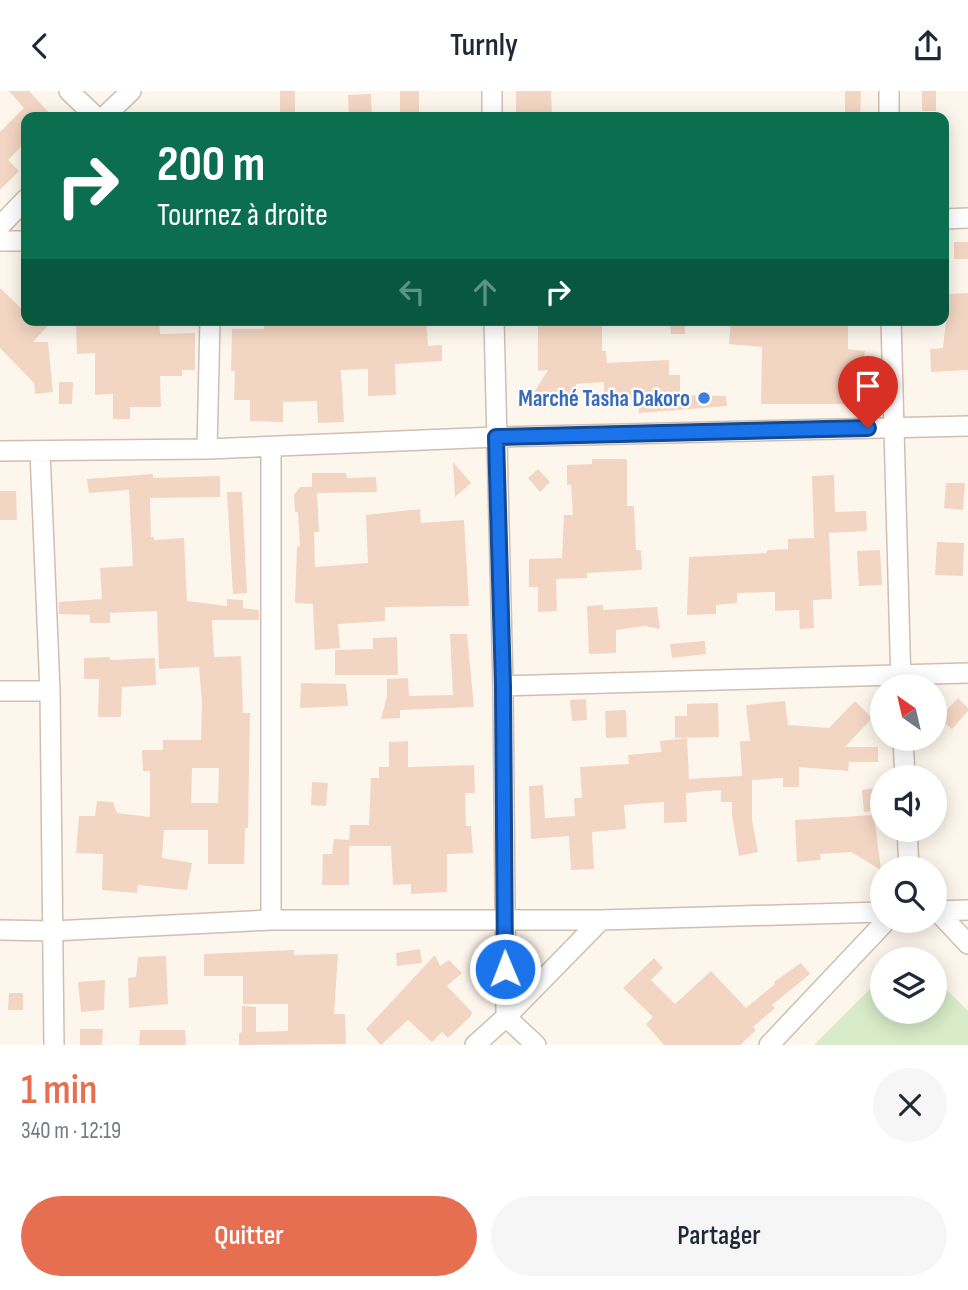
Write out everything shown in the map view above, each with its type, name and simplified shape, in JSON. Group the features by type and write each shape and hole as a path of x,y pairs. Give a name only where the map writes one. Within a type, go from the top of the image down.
{"street":[{"path":"69,91 91,112"},
{"path":"109,112 131,91"},
{"path":"492,91 492,112"},
{"path":"889,91 889,112"},
{"path":"0,226 21,204"},
{"path":"949,219 968,218"},
{"path":"0,241 21,241"},
{"path":"207,449 210,326"},
{"path":"494,326 503,686 506,1017 536,1045"},
{"path":"891,326 900,674"},
{"path":"0,451 207,449 496,437 968,426"},
{"path":"271,447 271,920"},
{"path":"40,451 50,691 54,1045"},
{"path":"947,675 968,673"},
{"path":"503,686 870,680"},
{"path":"0,691 50,691"},
{"path":"947,911 968,910"},
{"path":"0,930 53,931 271,920 601,920 870,912"},
{"path":"475,1045 601,920"},
{"path":"947,922 968,944"},
{"path":"769,1045 875,933"}],"green space":[{"path":"870,989 870,1024 947,1024 947,990 968,1011 968,1045 814,1045"}],"building":[{"path":"9,91 29,91 48,112 21,112 21,147 8,160 19,171 0,190 0,132 24,108"},
{"path":"280,91 295,91 295,112 280,112"},
{"path":"400,91 419,91 419,112 400,112"},
{"path":"516,91 551,91 552,112 516,112"},
{"path":"845,91 861,91 860,112 845,112"},
{"path":"922,91 936,91 936,111 922,111"},
{"path":"371,94 372,112 349,112 348,95"},
{"path":"954,242 968,242 968,259 954,259"},
{"path":"0,288 21,308 21,326 48,326 33,342 48,342 53,392 35,394 34,383 0,348"},
{"path":"968,293 968,370 931,372 930,349 943,348 945,326 949,326 949,294"},
{"path":"76,326 159,326 160,334 195,333 195,370 182,370 182,376 160,376 161,407 130,407 130,419 113,419 113,394 95,395 95,353 77,354"},
{"path":"264,326 426,326 428,346 442,345 442,361 395,364 396,395 368,396 368,369 341,370 344,422 318,423 317,401 283,402 283,422 250,421 250,400 234,400 235,371 231,371 232,329 264,329"},
{"path":"538,326 602,326 602,351 606,351 607,363 669,360 669,375 680,375 680,395 726,396 727,406 639,413 638,400 604,401 604,382 576,384 575,399 530,399 548,370 538,371"},
{"path":"670,326 684,326 685,334 671,334"},
{"path":"730,326 848,326 848,349 865,351 860,383 845,404 761,404 762,347 729,344"},
{"path":"59,382 73,382 72,404 59,404"},
{"path":"592,459 627,459 627,506 634,506 636,550 641,550 642,570 587,573 587,578 556,579 557,611 538,612 538,587 529,587 529,559 562,558 564,515 573,515 571,485 567,485 567,465 592,464"},
{"path":"453,462 471,483 455,497"},
{"path":"538,469 550,482 540,492 528,478"},
{"path":"312,473 346,473 347,478 376,477 377,492 317,493 319,532 314,532 315,567 368,563 366,515 420,509 421,523 464,520 469,606 385,607 385,621 338,624 340,648 315,650 313,604 295,603 297,547 300,546 294,495 300,487 312,487"},
{"path":"153,474 153,478 220,476 220,497 150,498 151,537 154,537 154,540 184,538 187,601 227,606 227,599 243,600 243,608 259,610 259,620 212,620 214,657 241,656 243,713 250,713 248,828 245,828 244,864 208,864 208,830 164,830 162,858 192,863 187,890 138,885 137,893 102,890 103,854 76,853 79,816 95,816 97,801 113,802 117,813 150,817 150,771 143,771 142,750 163,750 163,740 201,740 199,667 159,669 157,611 110,613 110,623 90,623 90,615 59,614 59,602 102,599 100,568 133,566 129,490 89,493 87,479","holes":["192,768 219,768 218,803 191,803"]},
{"path":"834,475 835,512 866,511 867,531 829,533 832,599 813,600 814,628 800,629 799,610 775,611 775,592 737,593 737,603 716,605 716,614 687,615 689,557 767,553 767,550 788,549 788,539 814,538 812,476"},
{"path":"946,483 965,483 963,510 944,508"},
{"path":"0,491 16,491 17,520 0,520"},
{"path":"227,492 242,492 247,593 233,594"},
{"path":"937,542 964,543 963,576 935,575"},
{"path":"880,550 882,585 859,586 857,551"},
{"path":"603,605 603,610 657,607 660,629 645,626 616,630 616,653 589,654 587,606"},
{"path":"450,634 467,634 474,707 400,710 400,718 381,719 387,696 387,679 408,678 409,696 453,695"},
{"path":"397,637 398,675 335,675 335,650 373,649 373,638"},
{"path":"705,641 706,654 672,658 670,644"},
{"path":"110,657 110,660 155,658 156,685 122,687 121,717 98,717 99,679 84,679 84,658"},
{"path":"301,683 346,684 348,706 300,708"},
{"path":"958,698 968,708 952,729 947,725 947,710"},
{"path":"586,699 587,720 572,721 570,700"},
{"path":"785,701 788,725 829,728 855,701 870,716 870,720 845,747 870,747 870,751 878,751 878,762 849,762 848,771 799,767 799,787 783,787 783,778 752,780 752,820 758,852 739,856 732,802 721,802 721,790 686,793 687,822 664,823 664,802 624,805 626,829 592,832 594,869 571,870 569,836 531,839 529,786 543,785 545,818 575,816 574,798 582,798 580,767 629,764 628,755 661,752 660,741 687,738 689,779 742,776 740,741 750,741 746,705"},
{"path":"718,703 719,737 675,738 675,716 687,716 687,704"},
{"path":"626,710 627,737 606,738 605,711"},
{"path":"408,741 408,767 474,765 475,793 465,793 466,826 471,826 473,853 447,854 447,892 411,894 411,884 393,885 391,846 349,846 350,825 369,825 371,778 379,778 379,767 389,767 389,742"},
{"path":"312,782 328,783 326,806 311,805"},
{"path":"870,789 870,811 864,812 862,790"},
{"path":"870,815 870,842 877,842 879,856 870,856 870,863 851,852 820,854 821,860 797,862 795,820"},
{"path":"334,839 349,840 349,885 322,885 323,854 332,854"},
{"path":"420,949 422,963 397,966 396,953"},
{"path":"294,950 294,955 338,954 334,1014 345,1014 346,1044 239,1045 242,1006 256,1007 256,1032 288,1031 288,1004 243,1004 243,976 204,976 204,954"},
{"path":"435,955 440,966 449,960 462,973 447,986 472,1012 471,1016 448,1038 442,1032 432,1042 408,1020 381,1045 366,1029"},
{"path":"166,956 168,1004 129,1008 128,978 136,977 138,957"},
{"path":"654,958 663,968 651,980 675,1004 711,971 746,1008 775,984 774,982 801,963 810,974 772,1005 775,1008 753,1027 756,1030 740,1045 664,1045 646,1024 653,1017 623,988"},
{"path":"105,980 104,1010 81,1012 78,982"},
{"path":"9,993 23,993 23,1010 8,1010"},
{"path":"80,1029 103,1029 102,1045 80,1045"},
{"path":"140,1030 185,1030 186,1045 139,1045"}],"place":[{"name":"Marché Tasha Dakoro","path":"704,398"}],"route":[{"path":"505,969 503,686 496,437 868,428"}]}
